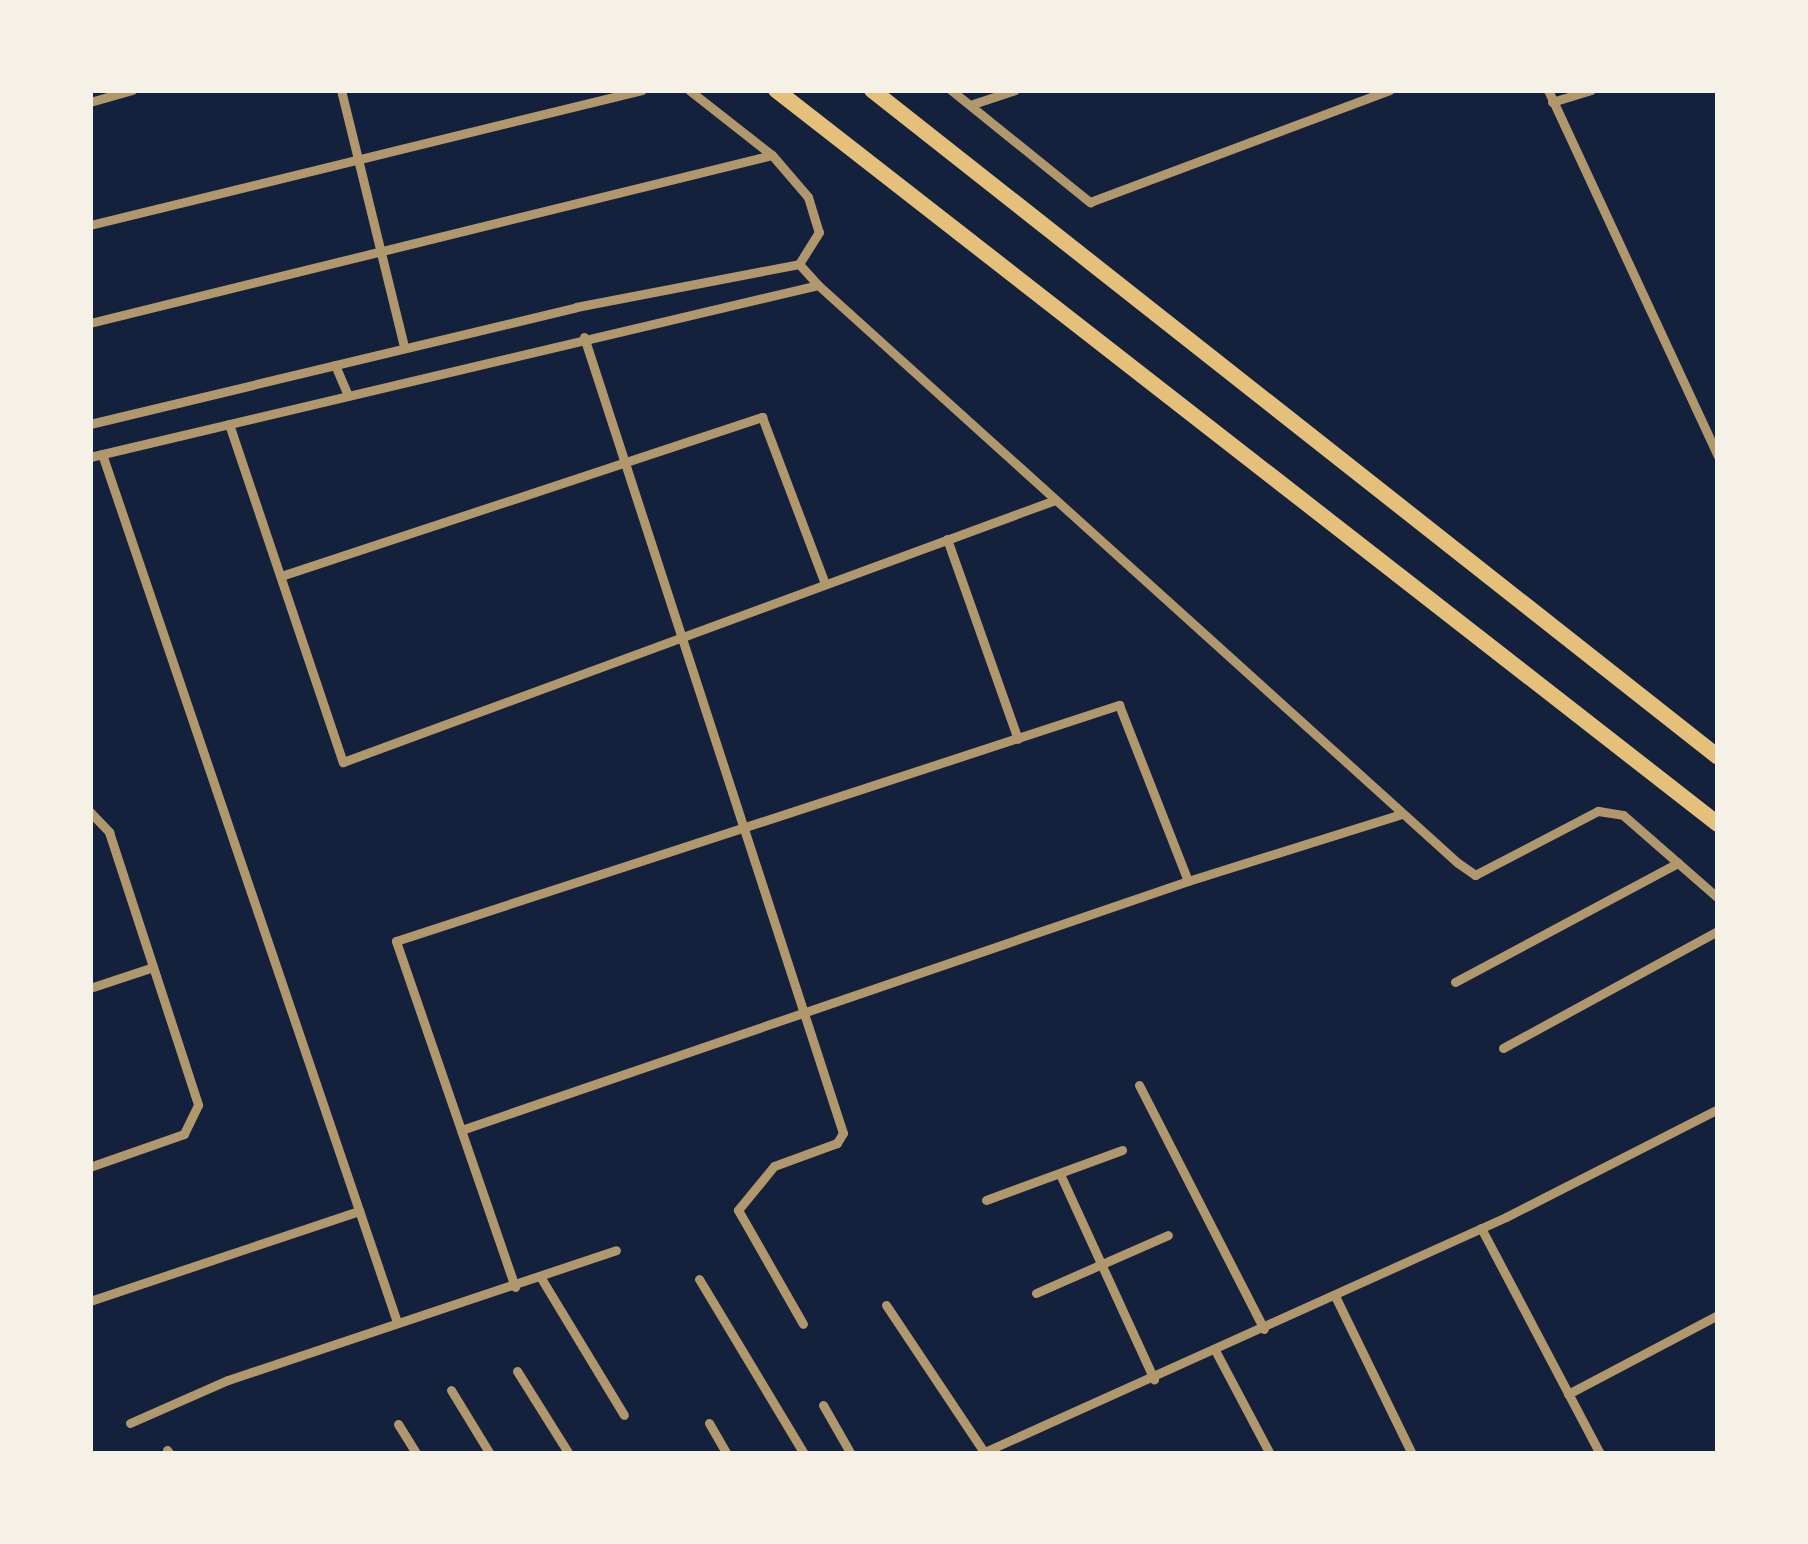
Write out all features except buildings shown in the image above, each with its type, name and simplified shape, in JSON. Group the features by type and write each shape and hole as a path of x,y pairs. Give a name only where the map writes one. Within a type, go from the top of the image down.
{"highway":[{"path":"776,90 1718,824"},
{"path":"872,90 1718,757"}],"street":[{"path":"90,102 132,90"},
{"path":"341,90 404,346"},
{"path":"90,225 642,90"},
{"path":"90,424 404,346 799,264 819,232 818,217 772,155 688,90"},
{"path":"952,90 1090,202 1390,90"},
{"path":"970,105 1015,90"},
{"path":"1548,90 1718,457"},
{"path":"1552,102 1591,90"},
{"path":"90,323 772,155"},
{"path":"799,264 1399,814 1475,875 1598,811 1623,814 1718,898"},
{"path":"90,458 347,393 818,285"},
{"path":"584,337 843,1133 837,1143 774,1166 738,1210 803,1324"},
{"path":"335,365 347,393"},
{"path":"281,576 762,417 825,584"},
{"path":"229,424 343,762 1054,500"},
{"path":"102,454 397,1322"},
{"path":"947,539 1018,739"},
{"path":"515,1287 396,941 1120,705 1187,881"},
{"path":"90,812 109,832 196,1121 184,1134 90,1167"},
{"path":"461,1130 1187,881 1399,814"},
{"path":"1455,982 1678,863"},
{"path":"1504,1048 1718,931"},
{"path":"90,988 153,967"},
{"path":"1139,1084 1264,1329"},
{"path":"886,1305 982,1453 1216,1352 1718,1109"},
{"path":"986,1200 1122,1150"},
{"path":"1060,1174 1154,1379"},
{"path":"90,1301 359,1211"},
{"path":"1480,1228 1600,1454"},
{"path":"1036,1293 1168,1235"},
{"path":"130,1423 397,1322 515,1287 616,1250"},
{"path":"541,1278 624,1415"},
{"path":"699,1279 804,1454"},
{"path":"1335,1296 1412,1454"},
{"path":"1568,1394 1718,1315"},
{"path":"1216,1352 1270,1454"},
{"path":"517,1371 569,1454"},
{"path":"451,1390 490,1454"},
{"path":"823,1406 851,1454"},
{"path":"398,1424 417,1454"},
{"path":"709,1424 727,1454"}]}
